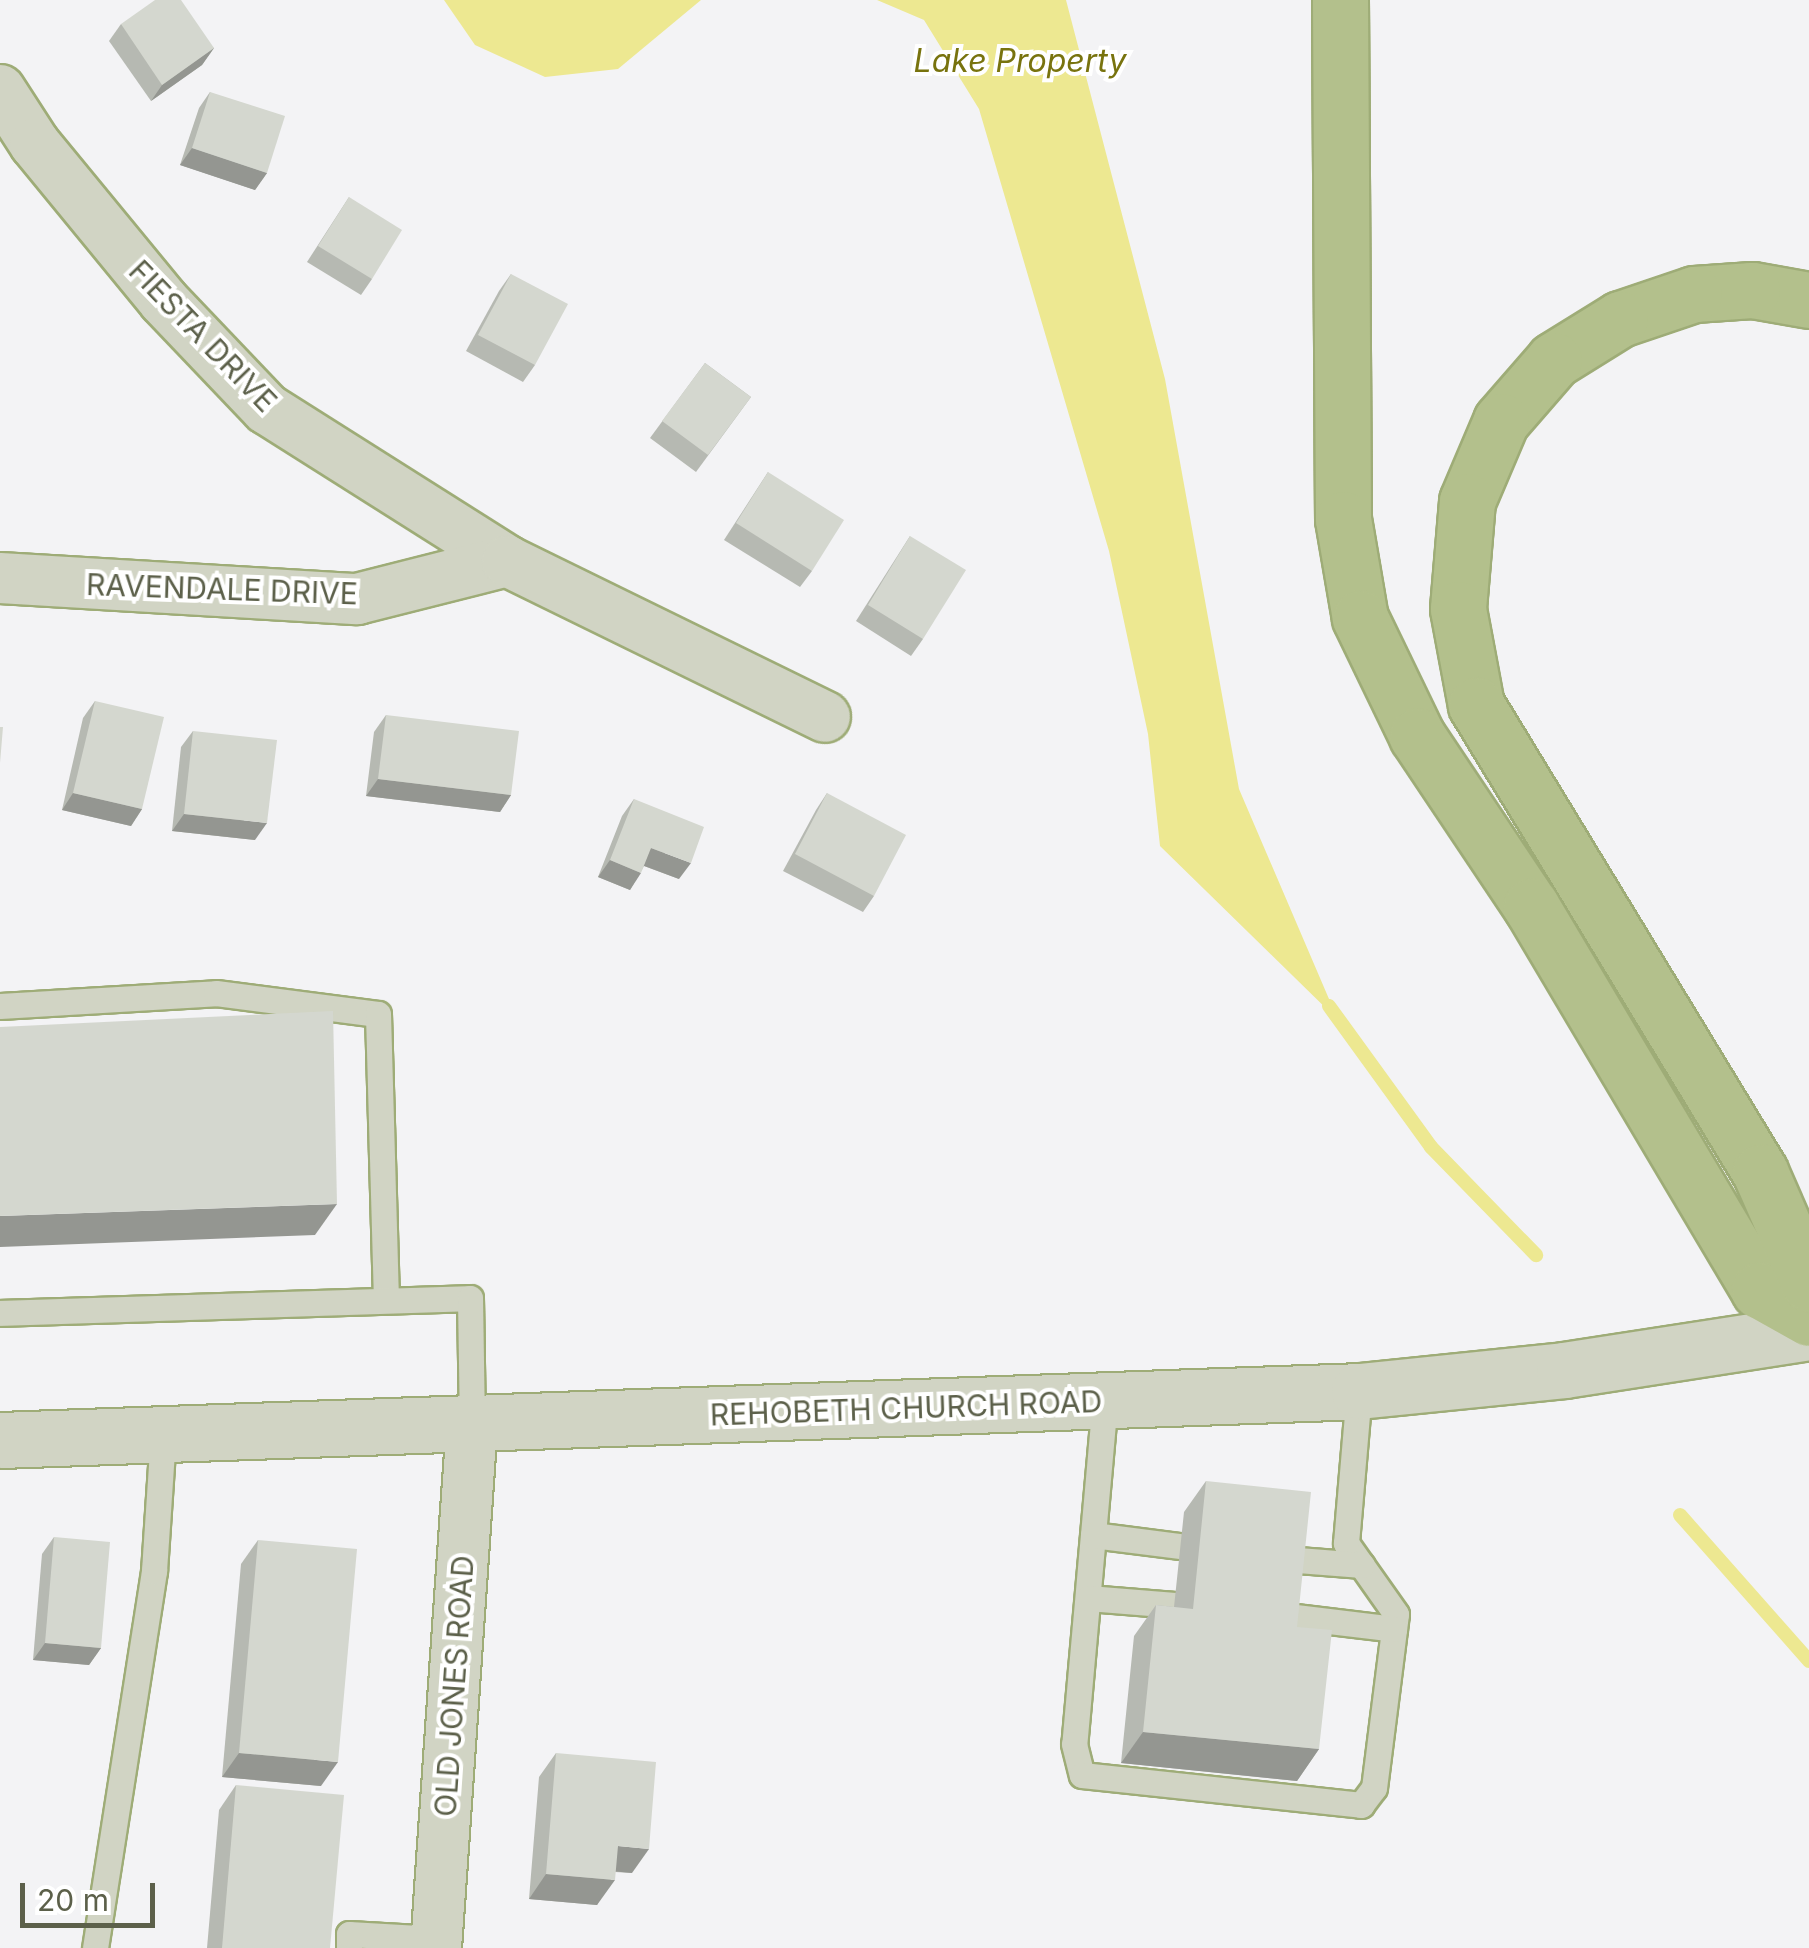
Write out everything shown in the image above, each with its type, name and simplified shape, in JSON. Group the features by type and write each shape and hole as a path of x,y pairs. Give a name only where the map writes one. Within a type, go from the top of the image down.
{"highway":[{"path":"1340,0 1343,519 1360,618 1417,736 1531,906 1759,1290 1809,1318"},
{"path":"1809,300 1752,290 1694,294 1620,320 1554,360 1500,420 1467,501 1458,609 1476,705 1760,1172 1809,1284"}],"street":[{"name":"FIESTA DRIVE","path":"0,90 35,144 164,301 267,409 507,561"},
{"name":"RAVENDALE DRIVE","path":"0,578 357,599 507,561"},
{"path":"507,561 824,717"},
{"name":"REHOBETH CHURCH ROAD","path":"0,1440 1359,1391 1564,1370 1809,1332"},
{"name":"OLD JONES ROAD","path":"436,1943 472,1424"}],"lane":[{"path":"0,1006 216,994 378,1014 386,1300"},
{"path":"0,1313 470,1298 472,1424"},
{"path":"1105,1400 1075,1762 1093,1779 1361,1805 1374,1788 1396,1614 1346,1543 1359,1391"},
{"path":"96,1948 154,1571 163,1434"},
{"path":"1093,1535 1180,1546"},
{"path":"1284,1559 1362,1565"},
{"path":"1088,1598 1174,1605"},
{"path":"1279,1615 1394,1630"},
{"path":"348,1948 348,1934 436,1943"}],"water":[{"path":"444,0 701,0 618,69 545,77 475,45"},
{"name":"Lake Property","path":"877,0 1066,0 1165,379 1239,789 1338,1020 1160,846 1148,734 1109,551 979,109 924,20"}],"building":[{"path":"155,0 181,0 214,48 162,85 121,24"},
{"path":"210,92 285,116 267,173 192,148"},
{"path":"349,197 402,230 372,279 318,246"},
{"path":"511,274 568,304 535,365 478,335"},
{"path":"705,363 751,397 708,455 662,421"},
{"path":"768,472 844,520 812,571 736,523"},
{"path":"910,536 966,570 923,639 868,605"},
{"path":"95,701 164,717 142,809 73,793"},
{"path":"386,715 519,731 511,795 378,779"},
{"path":"193,731 277,740 267,823 184,814"},
{"path":"827,793 906,835 874,896 795,854"},
{"path":"634,799 704,827 691,863 651,848 641,873 610,860"},
{"path":"333,1011 337,1204 0,1216 0,1027"},
{"path":"1206,1481 1311,1492 1297,1627 1332,1630 1319,1749 1143,1732 1156,1605 1193,1609"},
{"path":"54,1537 110,1542 101,1648 45,1643"},
{"path":"258,1540 357,1549 338,1762 239,1753"},
{"path":"556,1753 656,1762 649,1849 618,1846 615,1880 546,1874"},
{"path":"236,1785 344,1795 330,1948 222,1948"}],"waterway":[{"path":"1329,1006 1431,1147 1536,1255"},
{"path":"1680,1515 1809,1661"}]}
